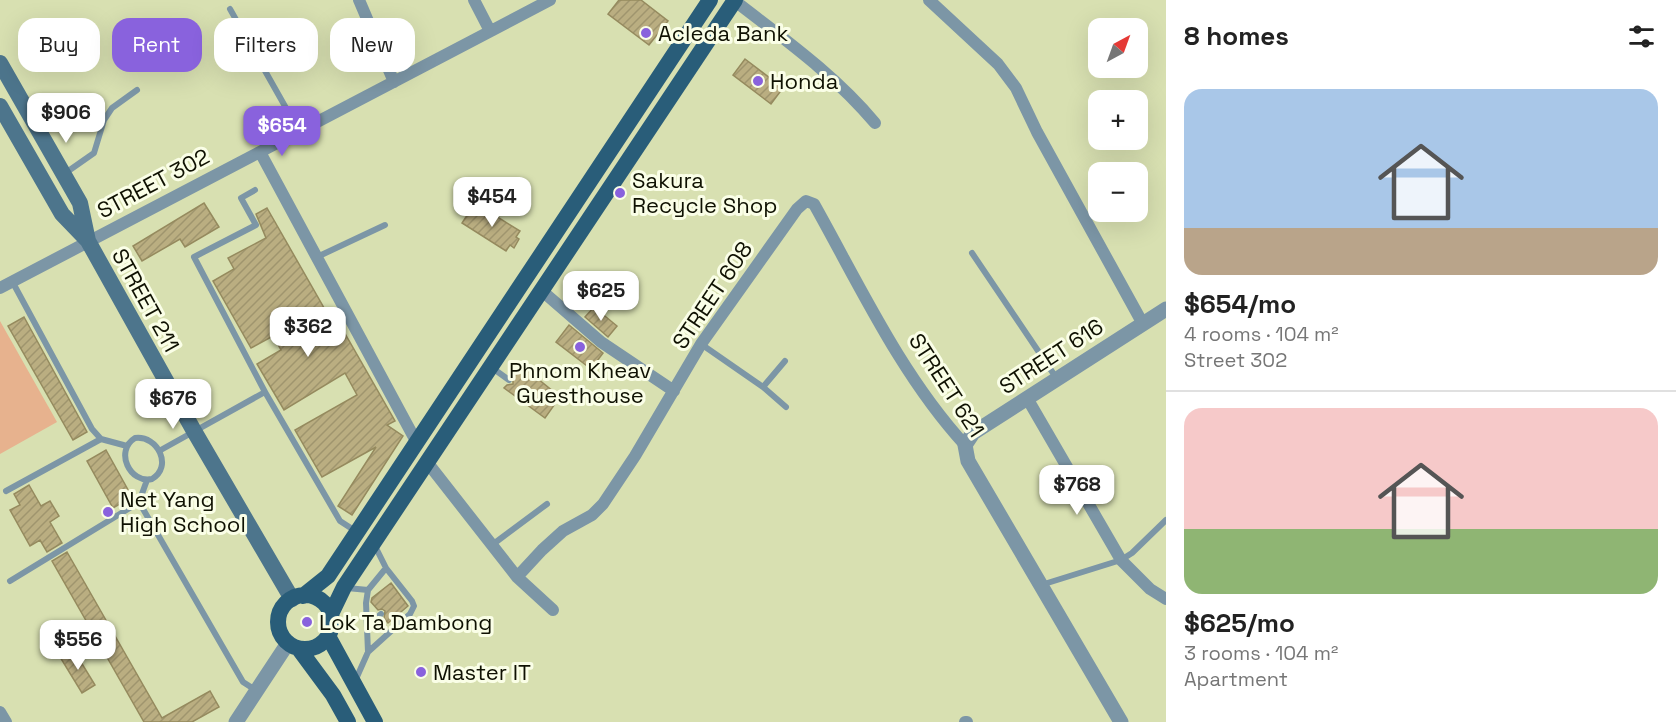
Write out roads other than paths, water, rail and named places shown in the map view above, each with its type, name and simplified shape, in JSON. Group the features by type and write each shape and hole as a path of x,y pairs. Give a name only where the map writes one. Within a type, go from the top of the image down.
{"main road":[{"path":"348,722 333,695 279,631 279,616 286,603 328,576 710,0"},
{"path":"293,646 312,648 318,646 328,636 331,629 331,614 344,587 735,1"},
{"name":"STREET 211","path":"0,63 80,203 88,242"},
{"name":"STREET 211","path":"0,106 62,214 88,242 194,431 297,597"},
{"path":"297,597 317,598 323,602 331,614"},
{"path":"328,636 375,722"}],"street":[{"path":"359,0 394,82"},
{"path":"474,0 490,31"},
{"name":"STREET 302","path":"0,288 550,0"},
{"path":"929,0 998,64 1016,88 1037,132 1143,324"},
{"path":"735,1 825,72 854,98 875,123"},
{"path":"260,152 417,443"},
{"name":"STREET 608","path":"517,577 563,531 592,515 603,504 635,456 701,344 797,209 806,201"},
{"name":"STREET 621","path":"806,201 814,204 907,369 940,418 965,445 968,461 1121,722"},
{"path":"541,290 602,342 674,391"},
{"name":"STREET 616","path":"965,445 973,433 1166,309"},
{"path":"1027,398 1121,560 1150,589 1166,599"},
{"path":"427,462 517,577 553,610"},
{"path":"236,722 257,691 293,646"},
{"path":"0,712 6,722"}],"lane":[{"path":"230,9 299,131"},
{"path":"64,175 94,153 104,120 112,108 137,90"},
{"path":"255,190 241,198 256,225 194,257 265,392 340,521 357,533"},
{"path":"317,257 385,225"},
{"path":"972,253 1057,379"},
{"path":"12,281 92,429 101,439 127,446"},
{"path":"701,344 786,406"},
{"path":"763,387 785,361"},
{"path":"490,367 509,380"},
{"path":"159,451 265,392"},
{"path":"135,438 152,441 159,451 163,467 157,476 147,480 139,479 129,467 124,453 135,438"},
{"path":"6,491 101,439"},
{"path":"10,581 139,502 147,480"},
{"path":"139,502 243,682 257,691"},
{"path":"492,545 547,504"},
{"path":"1040,585 1121,560 1132,553 1166,520"},
{"path":"353,685 368,652 410,614 414,606 386,568 374,543"},
{"path":"368,652 366,603 368,590 386,568"},
{"path":"344,587 368,590"},
{"path":"367,626 381,614"}],"place":[{"name":"Acleda Bank","path":"646,33"},
{"name":"Honda","path":"758,81"},
{"name":"Sakura Recycle Shop","path":"620,193"},
{"name":"Phnom Kheav Guesthouse","path":"580,347"},
{"name":"Net Yang High School","path":"108,512"},
{"name":"Lok Ta Dambong","path":"307,622"},
{"name":"Master IT","path":"421,672"}]}
